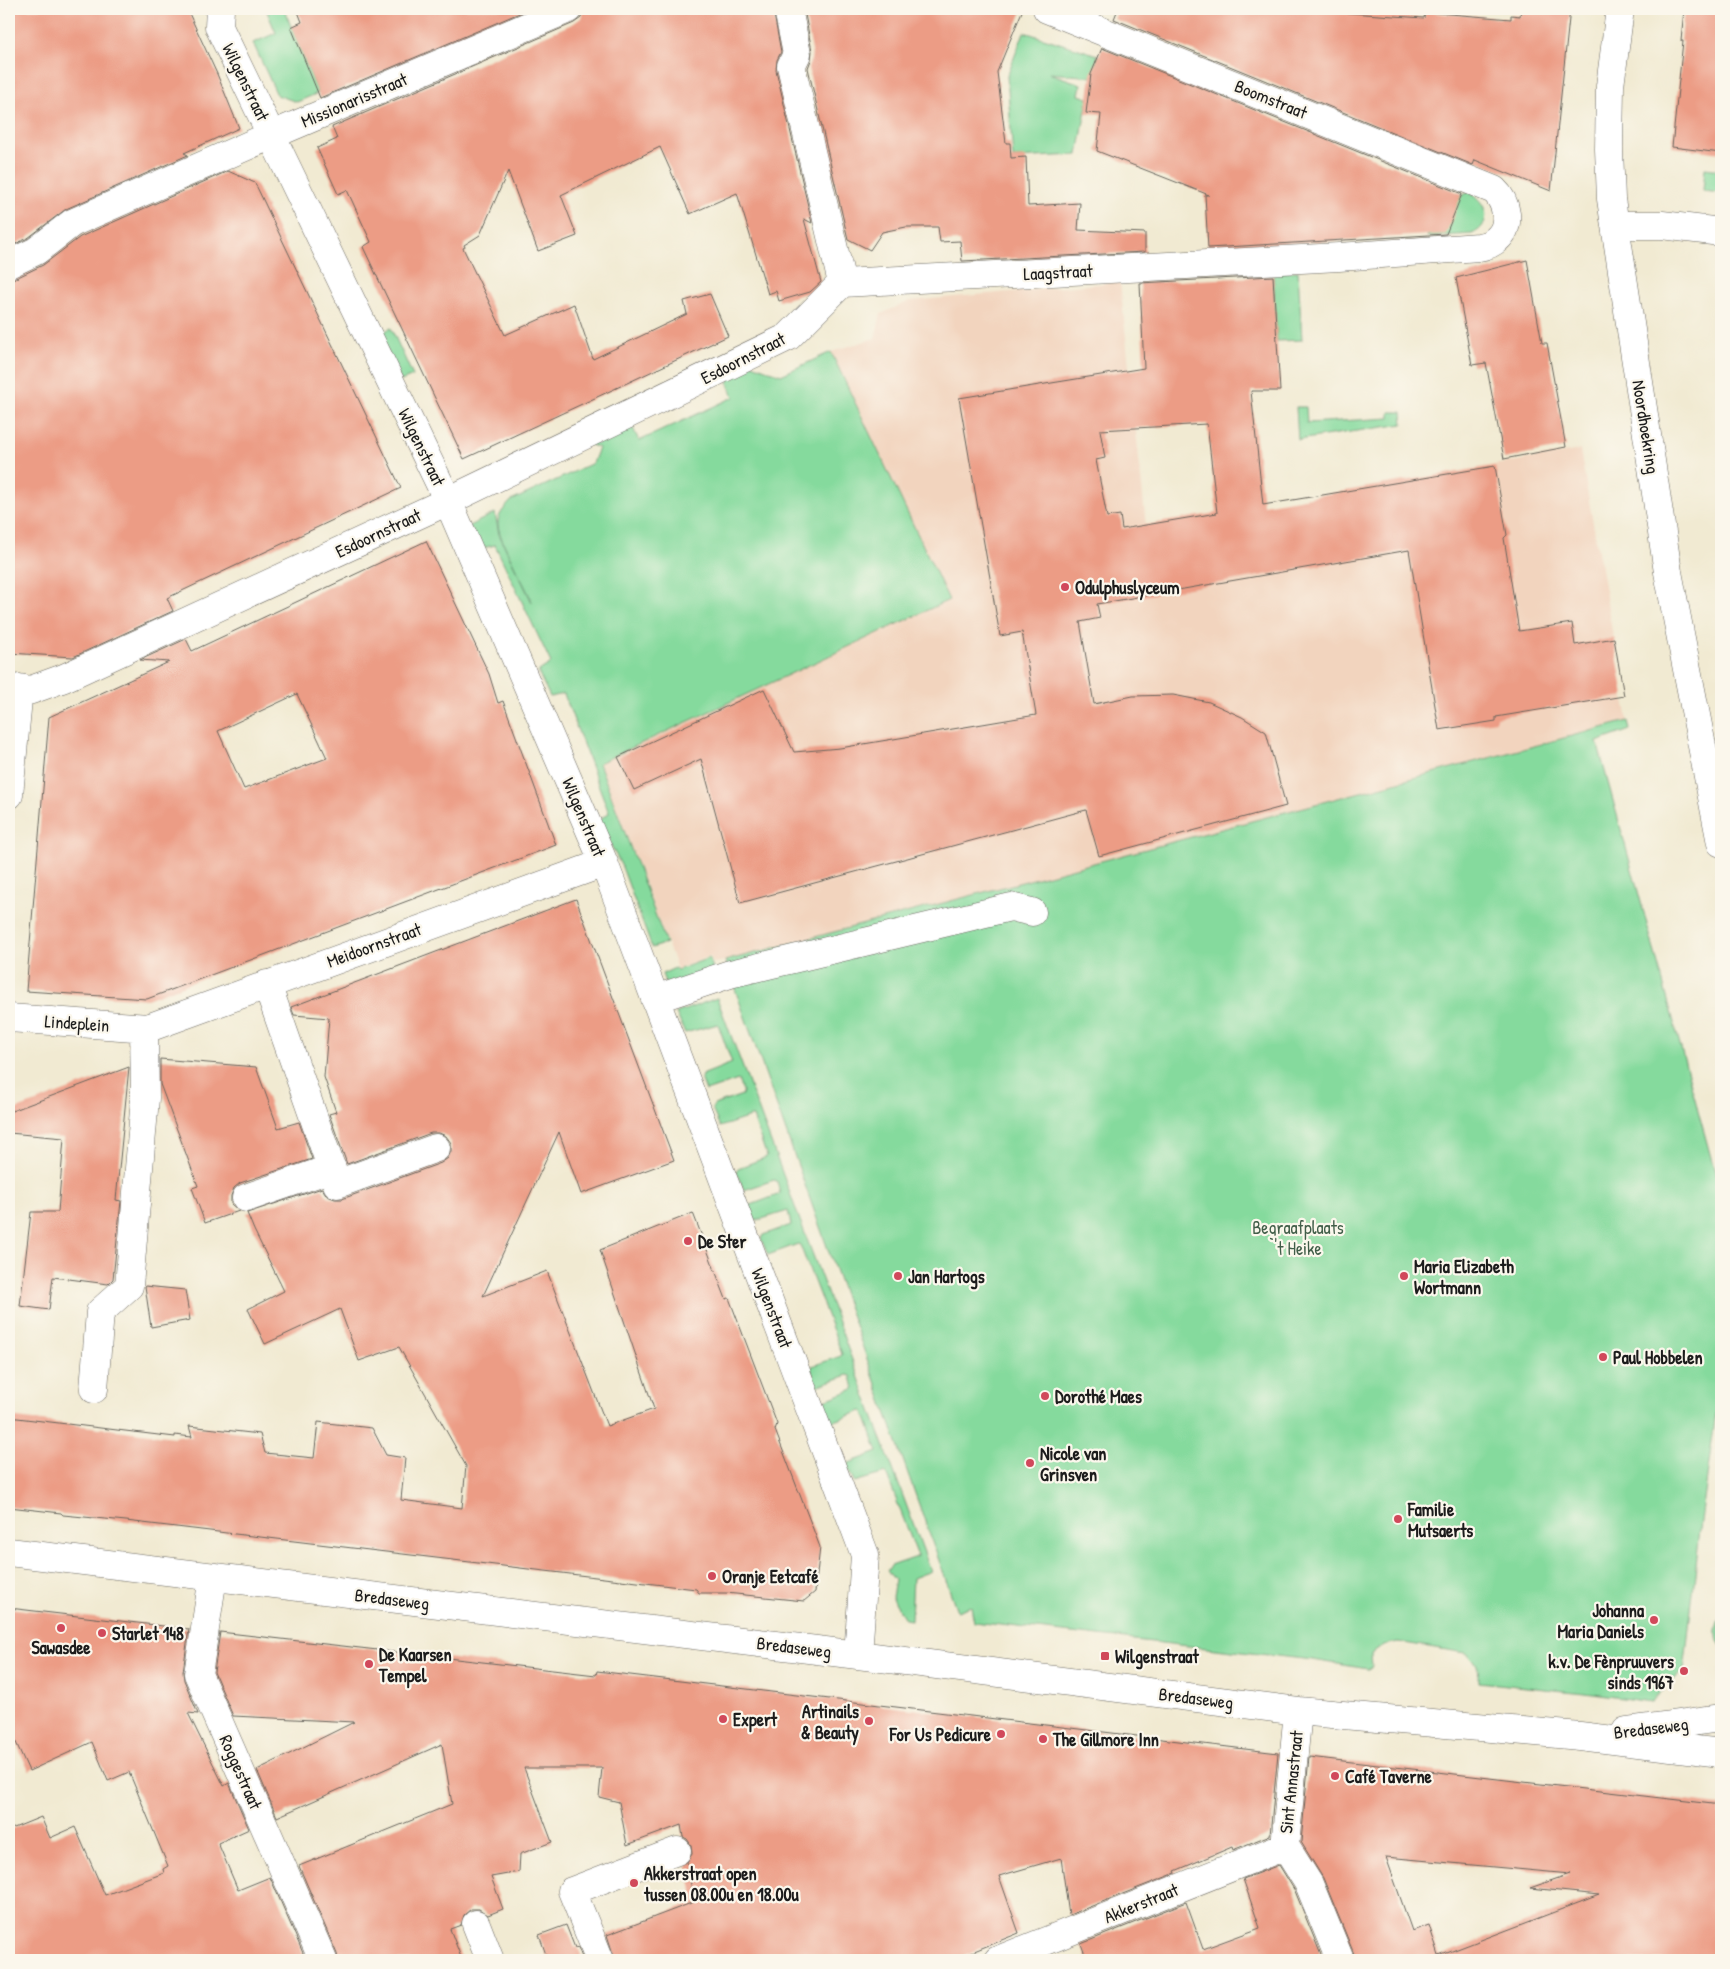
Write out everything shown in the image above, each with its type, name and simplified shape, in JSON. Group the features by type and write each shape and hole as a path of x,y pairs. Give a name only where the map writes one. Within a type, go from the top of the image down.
{"street":[{"name":"Wilgenstraat","path":"220,9 220,27 448,500 604,863 865,1555 858,1654"},
{"name":"Missionarisstraat","path":"9,264 36,251 72,224 568,9"},
{"path":"788,9 797,54 791,66 842,283"},
{"name":"Boomstraat","path":"1047,9 1494,190"},
{"name":"Noordhoekring","path":"1620,9 1610,86 1611,199 1668,572 1721,843"},
{"name":"Laagstraat","path":"842,283 1479,248 1496,240 1502,234 1505,225 1506,209 1504,203 1494,190"},
{"path":"1615,225 1662,225 1721,232"},
{"name":"Esdoornstraat","path":"9,795 18,688 31,690 64,678 448,500 788,337 842,283"},
{"name":"Meidoornstraat","path":"144,1028 604,863"},
{"path":"655,999 730,974 1012,907 1032,912"},
{"path":"267,984 337,1184 436,1148"},
{"name":"Lindeplein","path":"9,1018 144,1028"},
{"path":"94,1388 100,1312 129,1286 145,1098 144,1028"},
{"path":"246,1198 332,1168"},
{"name":"Bredaseweg","path":"9,1552 858,1654 1298,1711 1580,1736 1721,1754"},
{"name":"Roggestraat","path":"213,1578 198,1674 323,1960"},
{"name":"Sint Annastraat","path":"1298,1711 1285,1846 1309,1884 1340,1960"},
{"name":"Bredaseweg","path":"1580,1736 1679,1725 1721,1718"},
{"name":"Akkerstraat","path":"998,1960 1285,1846"},
{"path":"600,1960 572,1891 677,1851"},
{"path":"476,1924 490,1960"}],"shaded area":[{"name":"Odulphuslyceum","path":"1120,282 1146,525 1580,450 1628,721 725,961 713,963 710,956 677,969 564,668 501,535 498,522 501,512 511,501 831,352 875,338 881,314 910,301"}],"green space":[{"path":"266,9 284,9 318,93 297,102 277,95 253,43 276,33"},
{"path":"1024,32 1098,55 1093,77 1049,73 1081,84 1079,95 1088,98 1078,155 1013,158 1007,76"},
{"path":"1705,168 1721,170 1721,193 1703,191"},
{"path":"1469,192 1480,201 1486,213 1483,225 1479,230 1472,234 1427,237 1435,220 1459,197"},
{"path":"1298,271 1302,340 1277,341 1273,272"},
{"path":"391,328 413,376 401,381 379,334"},
{"path":"831,352 949,600 599,763 666,943 652,948 622,867 598,820 609,813 564,694 550,697 539,674 539,671 551,663 495,545 483,548 469,526 495,513 499,534 504,545 498,521 501,513 511,501 593,463 599,448 574,439 613,421 633,428 639,441 734,397 728,383 732,372 750,363 781,375"},
{"path":"1296,407 1306,407 1307,423 1390,418 1390,412 1402,412 1403,424 1298,440"},
{"name":"Begraafplaats 't Heike","path":"1628,721 1630,730 1597,742 1721,1194 1721,1376 1701,1521 1684,1671 1651,1702 1479,1682 1477,1665 1466,1653 1398,1642 1383,1645 1371,1654 1372,1666 1368,1669 1313,1660 974,1622 971,1606 957,1611 725,961"},
{"path":"709,958 715,973 668,990 662,974"},
{"path":"717,998 931,1571 913,1578 911,1620 905,1619 892,1597 895,1580 887,1571 891,1566 917,1557 917,1554 886,1473 854,1482 847,1467 849,1463 878,1452 864,1412 862,1411 831,1422 823,1403 825,1400 854,1389 851,1376 848,1375 817,1386 811,1370 812,1366 842,1354 800,1245 798,1244 768,1255 761,1239 763,1235 791,1225 788,1211 755,1221 749,1209 751,1205 780,1194 777,1181 774,1180 744,1190 736,1172 738,1168 767,1157 753,1117 720,1127 712,1109 714,1105 742,1095 743,1092 738,1080 706,1091 701,1078 702,1075 732,1063 718,1024 685,1033 676,1013"},
{"path":"1721,1615 1721,1646 1717,1635 1717,1627"}],"building":[{"path":"9,9 187,9 239,128 184,153 188,155 66,209 28,238 9,247"},
{"path":"297,9 529,9 320,98 291,27 302,22"},
{"path":"583,9 773,9 781,52 777,60 776,70 812,223 804,219 821,282 810,292 779,301 776,291 768,294 737,193 690,214 660,147 561,195 577,236 538,251 508,171 480,235 464,245 465,247 463,248 505,335 574,304 593,359 687,314 684,301 710,294 728,336 464,459 363,247 371,242 347,190 338,194 317,148 337,139 332,127 574,23 581,18"},
{"path":"804,9 1023,9 997,72 1006,143 1010,143 1011,158 1026,157 1028,206 1080,203 1078,230 1145,233 1145,252 962,261 960,241 940,242 938,227 906,227 882,232 870,250 848,239 808,68 812,51"},
{"path":"1118,9 1290,9 1424,18 1425,12 1511,19 1511,15 1520,16 1521,9 1570,9 1551,191 1475,160 1473,165 1114,19"},
{"path":"1684,9 1721,9 1721,153 1672,147 1683,41 1681,41"},
{"path":"1102,48 1462,194 1446,234 1208,248 1205,195 1209,195 1097,151 1101,114 1086,113 1091,74"},
{"path":"228,171 255,183 401,488 167,598 173,611 73,657 9,653 9,279 16,278 43,265 80,237"},
{"path":"1527,260 1542,343 1547,343 1566,447 1504,459 1486,363 1472,365 1456,278"},
{"path":"1273,276 1280,391 1251,391 1263,505 1495,466 1507,535 1504,538 1519,631 1572,623 1575,645 1614,638 1624,696 1496,717 1496,721 1439,730 1409,550 1097,604 1100,618 1080,622 1094,704 1133,696 1173,695 1209,702 1242,717 1266,732 1286,806 1099,856 1086,810 740,903 701,759 634,790 618,757 764,689 794,752 840,748 1036,715 1022,632 1000,636 959,398 1144,368 1140,283","holes":["1207,424 1217,513 1122,529 1120,515 1107,517 1096,460 1105,458 1100,430"]},
{"path":"426,541 489,674 498,703 503,701 556,845 147,999 26,991 49,717 169,662 140,660 186,639 192,651","holes":["297,694 327,758 244,789 218,731"]},
{"path":"576,899 674,1160 581,1194 559,1132 483,1296 547,1271 607,1426 654,1409 600,1250 693,1213 726,1299 729,1298 777,1424 775,1430 820,1547 815,1592 804,1601 726,1593 699,1593 696,1589 63,1515 61,1513 9,1507 9,1417 175,1437 175,1435 192,1437 189,1426 260,1434 265,1453 314,1458 318,1422 372,1428 386,1455 405,1458 401,1500 462,1508 466,1466 399,1347 359,1361 340,1309 265,1344 248,1309 284,1291 247,1213 322,1188 327,1196 342,1199 441,1163 448,1158 451,1151 451,1143 446,1136 439,1133 431,1133 347,1164 329,1114 336,1112 324,1077 329,1018 294,1015 291,1007"},
{"path":"160,1059 256,1067 278,1128 299,1122 312,1159 240,1183 234,1188 231,1196 231,1204 239,1211 205,1223 192,1188 198,1186 160,1084"},
{"path":"129,1067 116,1200 121,1201 113,1279 108,1284 53,1277 49,1310 20,1306 31,1212 58,1212 64,1138 9,1133 9,1112"},
{"path":"145,1286 185,1290 190,1320 151,1327"},
{"path":"9,1608 189,1629 183,1672 184,1680 198,1714 188,1713 224,1786 229,1783 249,1829 218,1843 238,1890 270,1877 306,1960 9,1960 9,1830 41,1817 50,1838 75,1827 105,1895 164,1873 163,1869 168,1866 129,1772 108,1781 92,1742 29,1771 9,1727"},
{"path":"220,1632 596,1675 597,1671 1278,1753 1270,1835 1233,1850 1232,1847 1175,1871 1176,1873 1069,1915 1061,1858 999,1876 1019,1933 952,1960 615,1960 607,1935 694,1902 687,1862 692,1854 691,1845 683,1837 681,1825 627,1845 619,1802 599,1797 602,1768 524,1768 552,1842 520,1854 519,1872 491,1877 503,1909 488,1915 479,1909 471,1909 464,1915 461,1925 450,1929 462,1960 338,1960 299,1866 452,1804 442,1744 277,1817 257,1770 354,1722 233,1716 214,1672"},
{"path":"1309,1757 1721,1805 1721,1960 1355,1960 1323,1878 1301,1842","holes":["1386,1857 1570,1874 1530,1888 1599,1895 1439,1956 1429,1925 1412,1931"]},
{"path":"1279,1865 1295,1891 1323,1960 1087,1960 1081,1944 1186,1902 1203,1949 1260,1928 1243,1879"},
{"path":"566,1925 575,1948 578,1947 583,1960 548,1960 539,1935"}],"place":[{"name":"Odulphuslyceum","path":"1065,587"},
{"name":"De Ster","path":"688,1241"},
{"name":"Jan Hartogs","path":"898,1276"},
{"name":"Maria Elizabeth Wortmann","path":"1404,1276"},
{"name":"Paul Hobbelen","path":"1603,1357"},
{"name":"Dorothé Maes","path":"1045,1396"},
{"name":"Nicole van Grinsven","path":"1030,1463"},
{"name":"Familie Mutsaerts","path":"1398,1519"},
{"name":"Oranje Eetcafé","path":"712,1576"},
{"name":"Johanna Maria Daniels","path":"1654,1620"},
{"name":"Sawasdee","path":"61,1628"},
{"name":"Starlet 148","path":"102,1633"},
{"name":"Wilgenstraat","path":"1105,1656"},
{"name":"De Kaarsen Tempel","path":"369,1664"},
{"name":"k.v. De Fènpruuvers sinds 1967","path":"1684,1671"},
{"name":"Expert","path":"723,1719"},
{"name":"Artinails & Beauty","path":"869,1721"},
{"name":"For Us Pedicure","path":"1001,1734"},
{"name":"The Gillmore Inn","path":"1043,1739"},
{"name":"Café Taverne","path":"1335,1776"},
{"name":"Akkerstraat open tussen 08.00u en 18.00u","path":"634,1883"}]}
